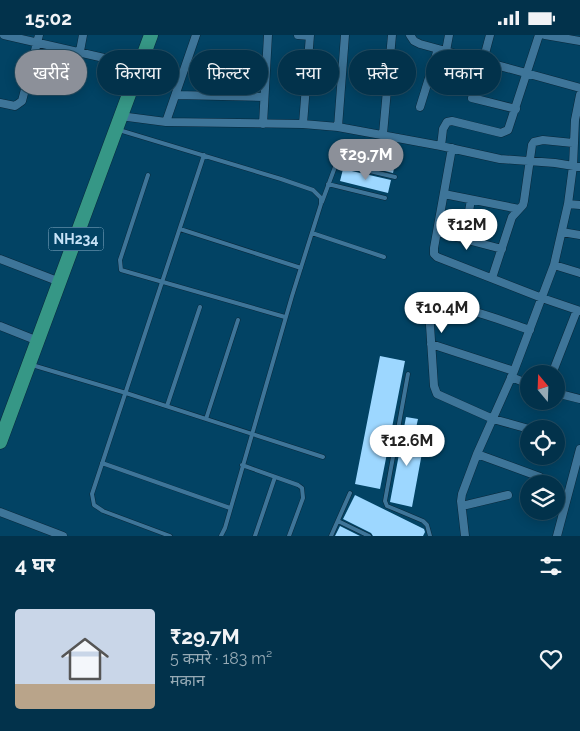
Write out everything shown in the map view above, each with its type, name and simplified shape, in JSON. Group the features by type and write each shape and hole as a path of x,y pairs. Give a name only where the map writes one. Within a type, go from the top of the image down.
{"highway":[{"name":"NH234","path":"145,50 151,35"},
{"name":"NH234","path":"0,442 4,417 30,365 128,95"}],"street":[{"path":"4,35 38,39 76,50"},
{"path":"80,50 83,35"},
{"path":"179,86 196,35"},
{"path":"263,124 268,35"},
{"path":"298,35 310,35 304,124"},
{"path":"338,127 345,35"},
{"path":"383,135 392,35"},
{"path":"410,35 414,41 442,50 449,35"},
{"path":"486,50 490,35"},
{"path":"441,146 443,129 447,122 452,121 504,133 508,130 528,74 539,35"},
{"path":"545,35 580,41"},
{"path":"0,103 15,107 22,101 38,39"},
{"path":"501,66 580,87"},
{"path":"420,107 426,91"},
{"path":"166,122 176,95 264,97"},
{"path":"465,536 462,493 476,454 494,419 530,330 554,265 577,166 573,143 580,95"},
{"path":"472,98 516,109"},
{"path":"120,116 166,122 304,124 338,127 500,159 577,166"},
{"path":"492,278 512,217 524,201 532,145 538,140 573,143"},
{"path":"452,148 434,254 437,257 542,298 579,310 556,365"},
{"path":"444,194 519,209"},
{"path":"464,239 471,200"},
{"path":"568,204 580,205"},
{"path":"437,232 502,249"},
{"path":"562,232 580,235"},
{"path":"0,259 60,282"},
{"path":"554,265 580,273"},
{"path":"520,426 494,419 437,394 434,386 429,310 430,307 436,304 451,305 530,330"},
{"path":"0,326 38,341"},
{"path":"431,344 520,379"},
{"path":"565,395 580,399"},
{"path":"557,536 580,449"},
{"path":"476,454 534,475"},
{"path":"462,506 508,495"},
{"path":"0,512 63,536"}],"lane":[{"path":"116,130 204,155 313,190 321,198 321,204"},
{"path":"221,536 301,268 321,204 342,148"},
{"path":"170,536 103,511 94,505 92,494 164,281 204,155"},
{"path":"336,163 395,177"},
{"path":"148,175 119,265 121,270 286,317"},
{"path":"328,184 385,198"},
{"path":"180,229 301,268"},
{"path":"312,233 384,257"},
{"path":"167,406 200,307"},
{"path":"206,419 238,320"},
{"path":"30,365 126,393 323,457"},
{"path":"408,374 385,501 387,506 423,521 427,525 430,536"},
{"path":"102,463 230,508"},
{"path":"242,465 298,485 304,492 289,536"},
{"path":"255,536 276,477"},
{"path":"330,536 350,493"},
{"path":"338,521 369,536"}],"building":[{"path":"348,147 396,159 393,173 345,161"},
{"path":"343,169 391,180 388,193 340,181"},
{"path":"380,356 405,361 380,489 355,484"},
{"path":"406,417 418,419 411,451 422,453 412,507 390,502"},
{"path":"355,495 424,529 423,536 373,536 371,533 343,519"},
{"path":"340,526 360,536 335,536"}]}
